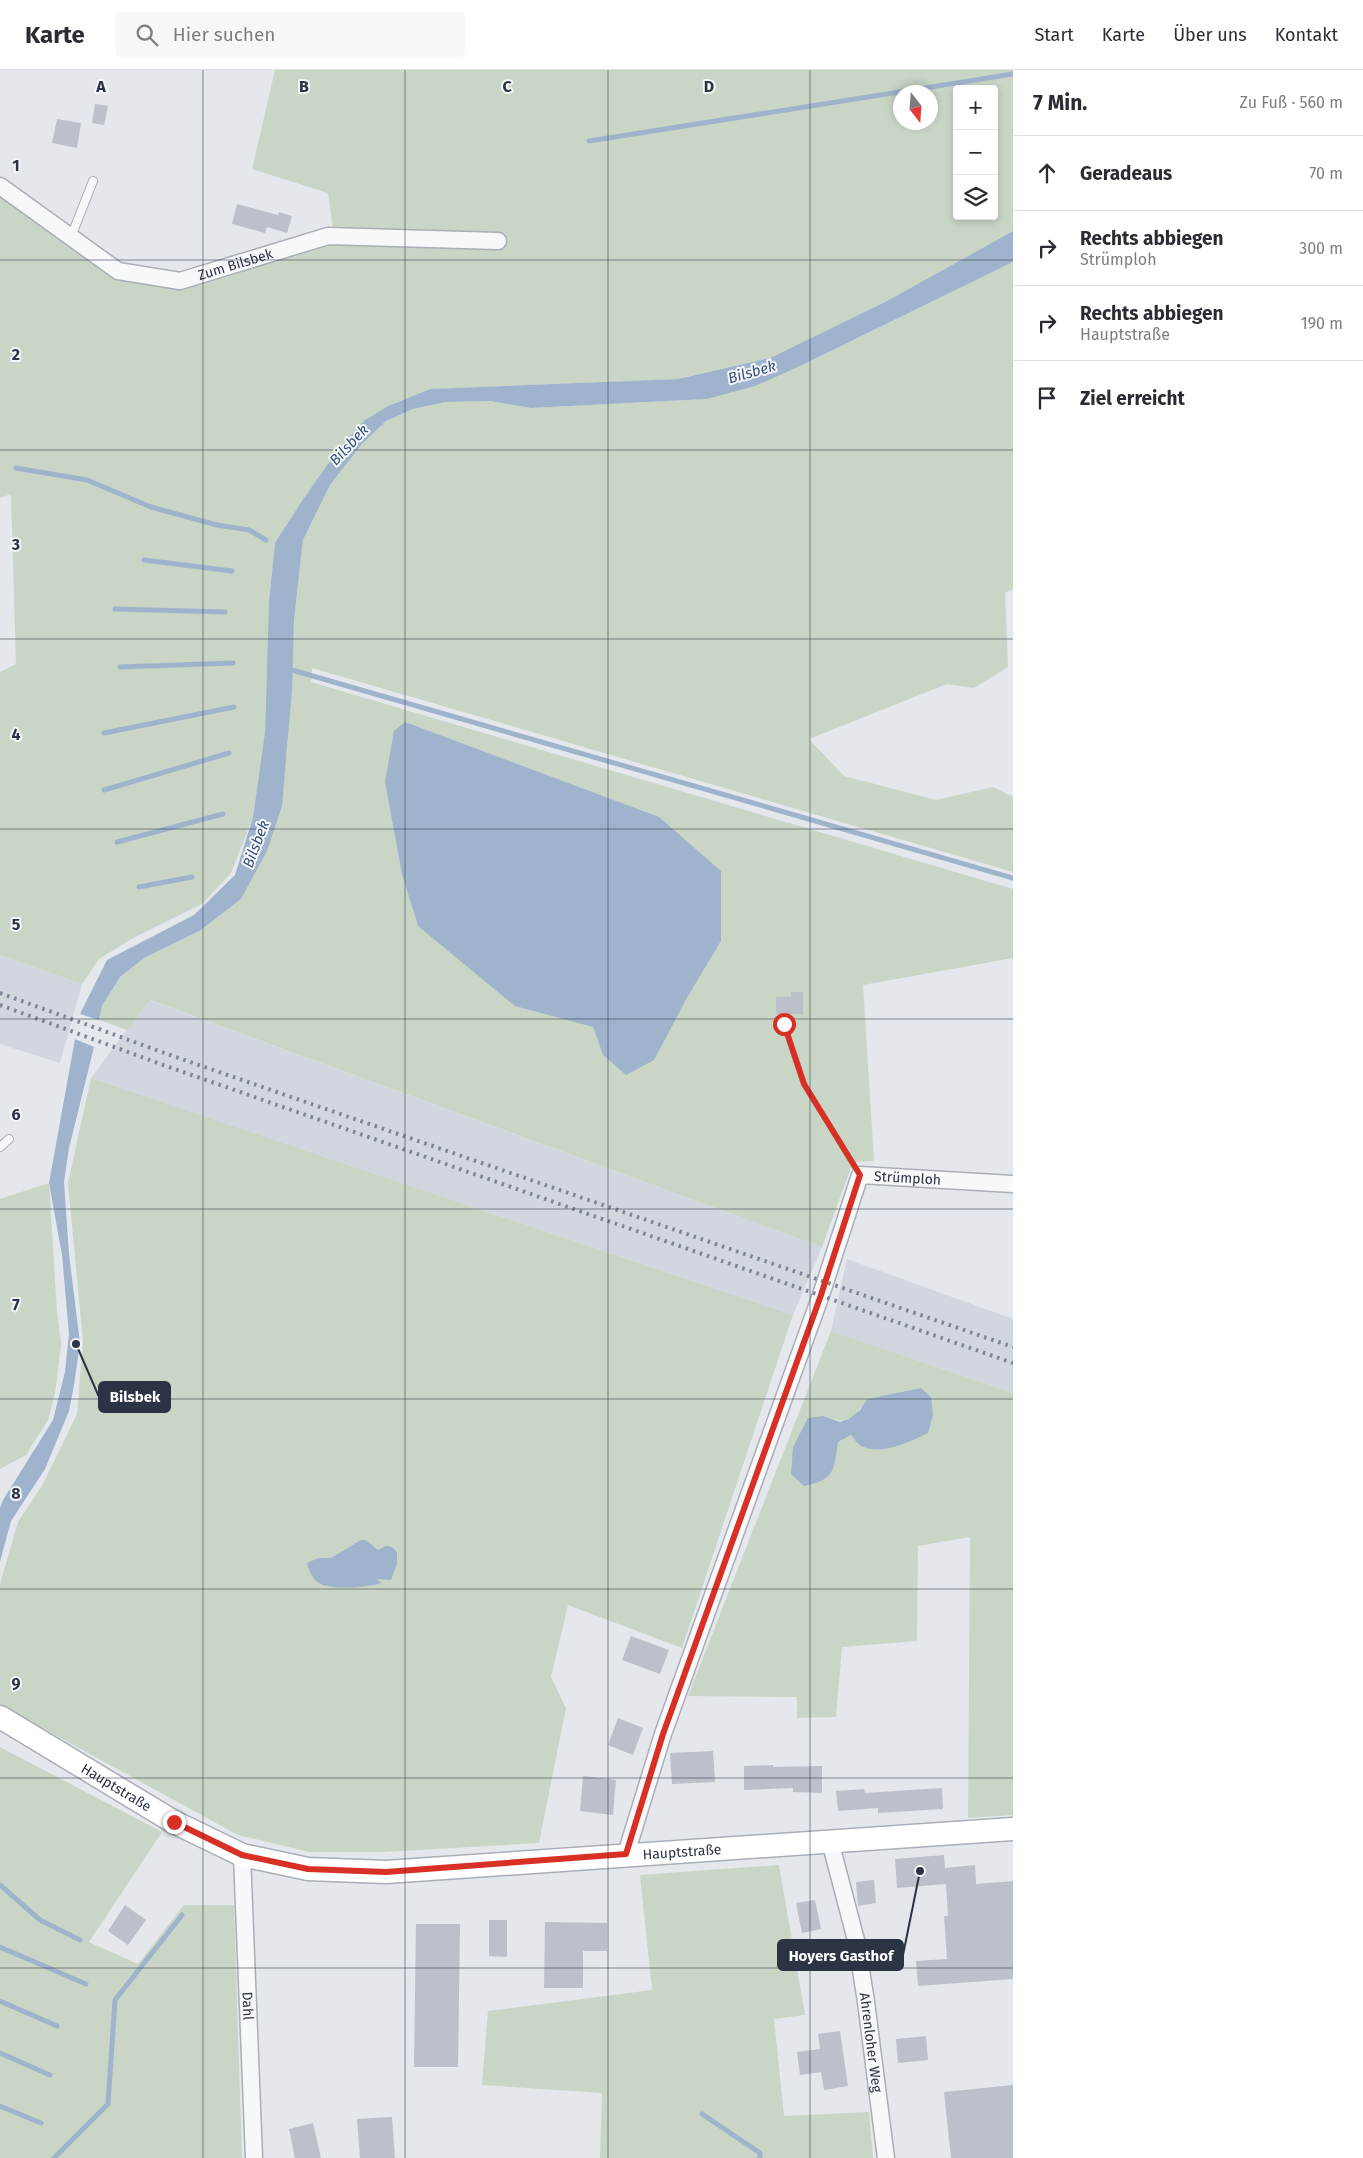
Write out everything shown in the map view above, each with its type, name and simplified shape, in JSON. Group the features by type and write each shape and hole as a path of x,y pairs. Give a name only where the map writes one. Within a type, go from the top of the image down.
{"main road":[{"name":"Hauptstraße","path":"0,1718 174,1822 242,1855 308,1869 386,1872 626,1854 1013,1829"}],"street":[{"name":"Zum Bilsbek","path":"0,186 118,271 180,281 328,236 498,241"},
{"name":"Strümploh","path":"626,1854 663,1734 821,1295 860,1175 1013,1184"},
{"name":"Ahrenloher Weg","path":"830,1841 857,1944 886,2158"},
{"name":"Dahl","path":"242,1855 254,2158"}],"lane":[{"path":"71,238 93,181"},
{"path":"0,1147 9,1139"}],"path":[{"path":"784,1024 804,1084 860,1175"}],"shaded area":[{"path":"0,955 82,984 60,1063 0,1044"},
{"path":"149,1000 822,1247 793,1315 91,1078"},
{"path":"847,1259 1013,1319 1013,1393 831,1331"}],"green space":[{"path":"275,70 1013,70 1013,231 887,301 770,358 678,379 430,389 388,406 275,543 269,601 265,732 253,817 231,873 202,904 133,938 99,959 82,984 0,955 0,672 16,664 11,494 0,498 0,196 114,277 179,289 335,244 328,193 252,169"},
{"path":"1013,262 1013,589 1005,593 1008,667 974,688 947,684 809,739 844,776 936,800 993,787 1013,797 1013,872 312,668 311,682 1013,889 1013,958 863,985 874,1161 853,1162 822,1247 150,1000 127,1030 99,1020 102,1006 120,977 144,958 201,930 241,899 287,754 294,620 303,540 330,485 362,444 386,421 413,409 446,402 490,401 531,408 707,399 798,367","holes":["385,782 721,941 687,998 603,1055 593,1027 418,926 402,875"]},
{"path":"91,1078 793,1315 682,1648 568,1605 551,1677 566,1708 539,1843 383,1852 309,1852 238,1835 0,1705 0,1584 18,1522 43,1484 77,1414 83,1342 68,1183"},
{"path":"49,1183 57,1312 61,1344 55,1394 48,1420 26,1455 0,1469 0,1199"},
{"path":"831,1331 1013,1393 1013,1815 968,1818 970,1537 918,1546 917,1641 842,1647 836,1717 797,1718 797,1697 688,1696","holes":["921,1388 931,1397 859,1445 851,1435 838,1442 823,1416 838,1420 849,1419 867,1399"]},
{"path":"0,1747 162,1832 89,1942 138,1964 184,1905 234,1905 242,2158 0,2158"},
{"path":"779,1865 805,2015 774,2019 784,2116 869,2112 873,2158 600,2158 602,2093 482,2085 488,2011 652,1990 640,1875"}],"water":[{"path":"1013,231 1013,262 798,367 755,386 707,399 531,408 490,401 446,402 413,409 386,421 362,444 330,485 303,540 294,620 292,691 282,806 267,851 241,899 201,930 144,958 120,977 102,1006 99,1020 80,1014 107,960 194,915 235,875 253,817 265,732 269,601 275,543 340,447 365,420 388,406 430,389 678,379 770,358 887,301"},
{"path":"405,722 659,817 721,871 721,941 687,998 654,1060 626,1075 603,1055 593,1027 515,1006 418,926 402,875 385,782 394,731"},
{"path":"75,1039 94,1047 69,1148 64,1182 69,1254 80,1343 74,1385 69,1411 45,1469 11,1521 0,1562 0,1508 3,1500 53,1420 65,1372 69,1334 62,1255 49,1183"},
{"path":"921,1388 931,1397 933,1415 928,1433 886,1449 869,1449 861,1446 851,1435 838,1442 834,1467 822,1481 804,1486 791,1474 793,1447 808,1418 823,1416 840,1422 849,1419 860,1410 867,1399"},
{"path":"361,1540 366,1540 378,1550 386,1546 392,1547 397,1552 397,1564 391,1580 376,1579 382,1583 341,1588 319,1583 314,1579 307,1563 318,1558 331,1558"}],"building":[{"path":"95,104 108,106 104,125 92,123"},
{"path":"57,119 81,123 77,148 52,143"},
{"path":"237,204 278,215 279,212 292,216 287,233 267,227 265,233 232,224"},
{"path":"791,992 803,992 803,1014 776,1014 776,997 791,997"},
{"path":"631,1636 669,1650 660,1674 622,1660"},
{"path":"618,1718 643,1728 633,1755 608,1745"},
{"path":"713,1751 715,1782 672,1784 670,1753"},
{"path":"773,1765 773,1767 822,1766 822,1793 793,1792 793,1788 744,1790 744,1766"},
{"path":"583,1776 616,1780 613,1815 580,1811"},
{"path":"942,1788 943,1809 878,1813 878,1808 838,1811 836,1791 864,1789 865,1793"},
{"path":"944,1855 945,1868 975,1865 976,1884 1013,1881 1013,1979 918,1986 916,1961 947,1959 944,1916 948,1916 946,1884 897,1888 895,1859"},
{"path":"874,1880 876,1903 858,1906 856,1882"},
{"path":"815,1900 821,1929 802,1933 796,1903"},
{"path":"125,1905 146,1920 128,1945 108,1931"},
{"path":"489,1920 507,1920 507,1957 489,1956"},
{"path":"545,1922 607,1923 607,1951 583,1951 583,1988 544,1988"},
{"path":"416,1924 460,1924 458,2067 414,2067"},
{"path":"840,2031 848,2086 824,2090 821,2072 800,2075 797,2052 820,2049 818,2034"},
{"path":"926,2036 928,2060 898,2063 896,2039"},
{"path":"1013,2085 1013,2158 951,2158 944,2092"},
{"path":"392,2117 395,2158 360,2158 357,2119"},
{"path":"313,2123 321,2158 295,2158 289,2129"}],"waterway":[{"path":"589,141 1013,74"},
{"path":"16,468 87,480 151,507 217,525 249,530 266,540"},
{"path":"144,560 232,571"},
{"path":"115,609 225,612"},
{"path":"120,667 233,663"},
{"path":"285,668 1013,878"},
{"path":"104,733 234,707"},
{"path":"104,790 229,753"},
{"path":"117,842 223,814"},
{"path":"139,887 192,877"},
{"path":"0,1885 40,1920 80,1940"},
{"path":"54,2158 108,2104 115,2000 182,1915"},
{"path":"0,1947 86,1984"},
{"path":"0,2001 57,2026"},
{"path":"0,2053 50,2075"},
{"path":"0,2106 41,2123"},
{"path":"702,2114 760,2153 760,2158"}],"railway":[{"path":"0,993 170,1055 1013,1347"},
{"path":"0,1005 166,1066 1013,1363"}],"place":[{"name":"Bilsbek","path":"76,1344"},
{"name":"Hoyers Gasthof","path":"920,1871"}],"route":[{"path":"174,1822 242,1855 308,1869 386,1872 626,1854 663,1734 821,1295 860,1175 804,1084 784,1024"}]}
